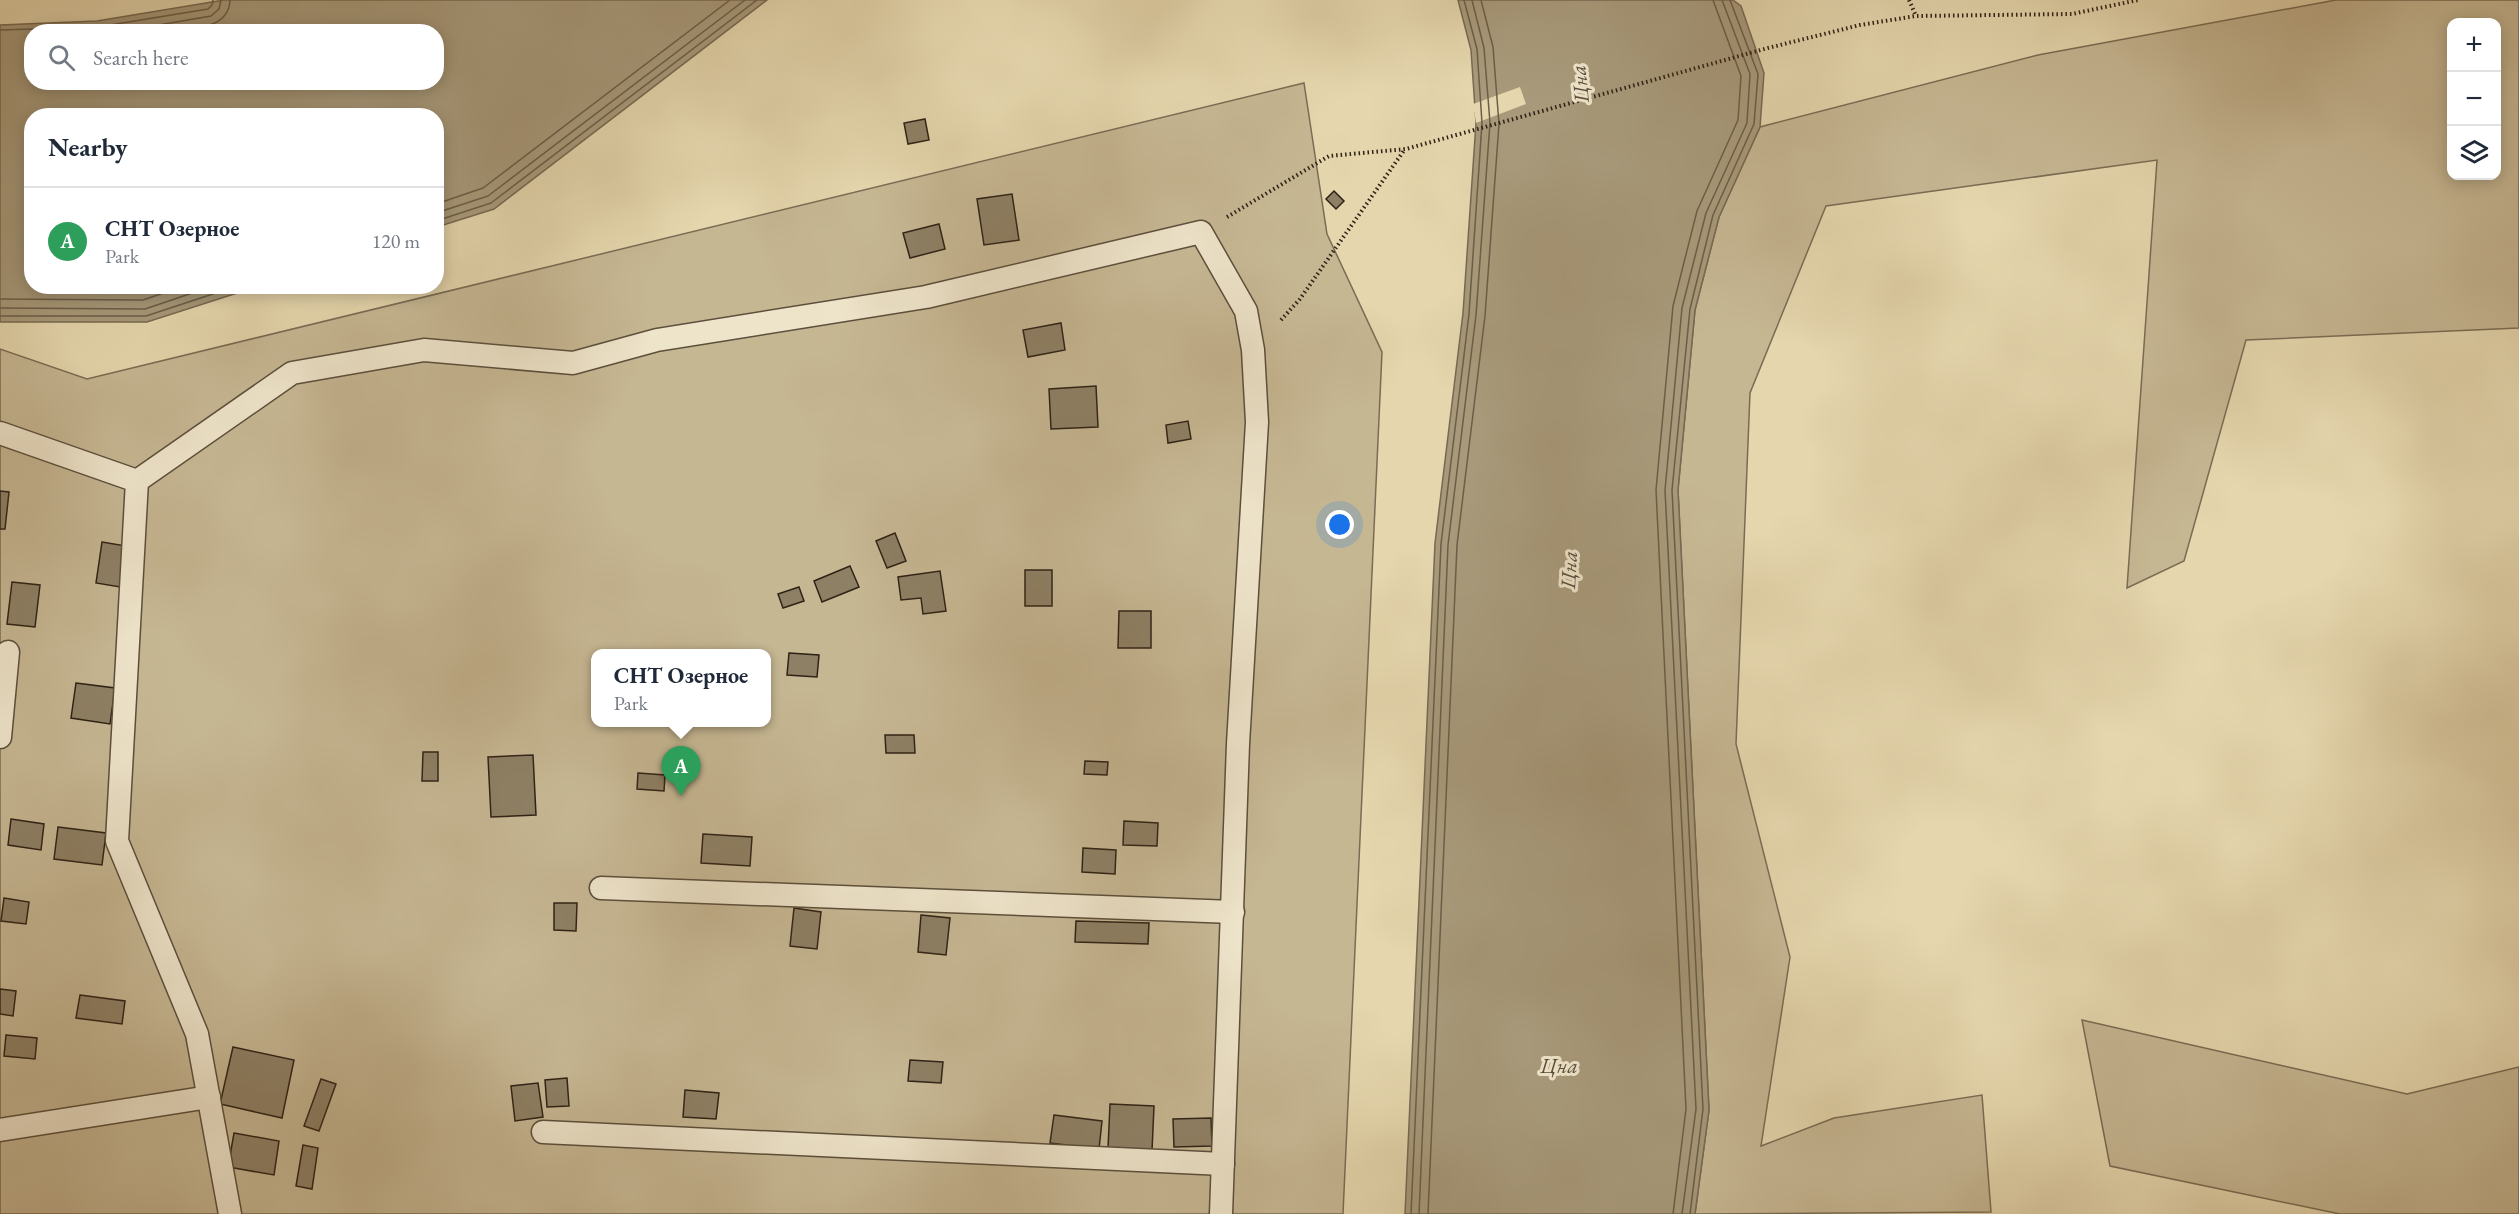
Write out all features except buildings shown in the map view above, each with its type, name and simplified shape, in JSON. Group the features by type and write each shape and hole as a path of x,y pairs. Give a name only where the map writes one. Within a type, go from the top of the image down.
{"lane":[{"path":"137,481 292,373 424,350 573,363 657,340 926,297 1201,232 1246,310 1252,350 1257,422 1238,744 1221,1214"},
{"path":"0,433 137,481"},
{"path":"137,481 117,841 197,1034 230,1214"},
{"path":"0,737 8,652"},
{"path":"601,888 1233,912"},
{"path":"0,1130 209,1097"},
{"path":"543,1132 1223,1164"}],"path":[{"path":"1909,0 1916,16"},
{"path":"1201,232 1329,156 1406,149 1860,25 1916,16 2072,14 2138,0"},
{"path":"1252,350 1300,299 1406,149"}],"shaded area":[{"path":"2336,0 2519,0 2519,328 2246,340 2184,561 2127,588 2157,160 1826,206 1750,393 1736,744 1790,957 1761,1146 1834,1118 1982,1095 1991,1212 1695,1214 1709,1110 1678,490 1695,310 1719,217 1760,127 2038,55"},
{"path":"1304,83 1327,234 1382,352 1343,1214 0,1214 0,349 87,379"},
{"path":"2082,1020 2407,1094 2519,1067 2519,1214 2340,1214 2110,1166"}],"water":[{"path":"224,0 767,0 494,209 444,225 444,108 24,108 24,294 234,294 147,322 0,322 0,25 24,24 24,90 444,90 444,24 24,24 97,21"},
{"name":"Цна","path":"1458,0 1733,0 1741,6 1764,73 1760,127 1719,217 1695,310 1678,490 1709,1110 1695,1214 1405,1214 1435,543 1463,313 1476,123 1471,50"}],"pier":[{"path":"1520,87 1526,104 1476,123 1473,104"}],"place":[{"name":"СНТ Озерное","path":"681,796"}]}
